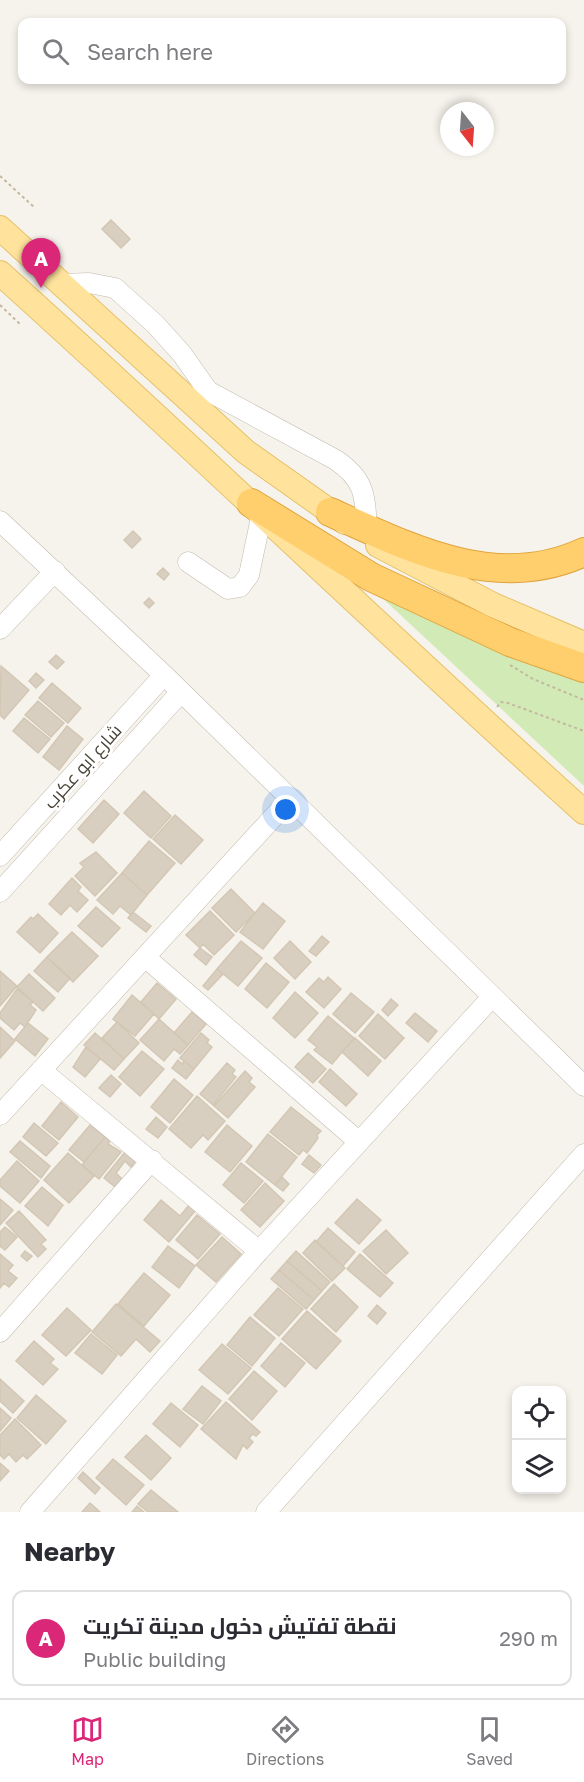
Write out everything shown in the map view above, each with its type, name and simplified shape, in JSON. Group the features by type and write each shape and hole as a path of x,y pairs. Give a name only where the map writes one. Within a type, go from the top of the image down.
{"highway":[{"path":"256,508 371,577 510,642 584,668"},
{"path":"330,512 430,556 481,567 526,568 569,559 584,552"}],"main road":[{"path":"0,228 246,452 330,512 372,541 422,570 493,605 584,644"},
{"path":"0,273 256,508 460,701 584,812"}],"street":[{"path":"62,284 89,283 115,288 155,324 214,396 336,459 352,471 361,484 365,498 367,529"},
{"path":"188,562 228,589 240,587 249,575 256,508"},
{"path":"0,521 182,692 584,1086"},
{"path":"0,629 55,571"},
{"name":"شارع ابو عكرب","path":"0,856 164,675"},
{"path":"0,892 182,692"},
{"path":"0,1115 290,800"},
{"path":"145,957 358,1141"},
{"path":"30,1512 259,1251 492,997"},
{"path":"41,1070 259,1251"},
{"path":"266,1512 584,1154"},
{"path":"0,1332 152,1160"}],"path":[{"path":"0,176 35,208"},
{"path":"0,305 21,325"},
{"path":"495,710 501,702 508,703 584,731"}],"green space":[{"path":"378,594 584,679 584,786"}],"building":[{"path":"111,220 130,239 121,248 102,229"},
{"path":"133,531 141,539 132,548 124,540"},
{"path":"163,568 169,574 164,580 157,574"},
{"path":"149,598 154,603 149,608 144,603"},
{"path":"56,655 64,662 57,669 49,662"},
{"path":"1,666 29,690 4,719 0,715"},
{"path":"36,673 44,680 36,688 29,681"},
{"path":"52,683 81,708 68,723 39,698"},
{"path":"38,701 64,723 51,737 25,715"},
{"path":"24,718 50,739 38,753 13,731"},
{"path":"67,726 83,739 59,770 43,757"},
{"path":"144,791 171,816 151,838 124,813"},
{"path":"104,800 119,814 93,843 78,829"},
{"path":"175,815 203,840 181,864 153,839"},
{"path":"149,841 175,863 147,895 122,873"},
{"path":"96,852 117,873 95,896 75,876 84,867 80,863"},
{"path":"122,873 147,895 131,915 120,906 113,914 97,900"},
{"path":"72,878 81,887 78,891 88,900 77,912 70,905 61,915 49,904"},
{"path":"231,889 255,913 236,932 212,908"},
{"path":"263,903 285,921 263,949 240,932"},
{"path":"96,907 120,928 102,947 78,926"},
{"path":"210,911 234,935 214,955 203,944 200,948 186,935"},
{"path":"133,912 151,926 146,932 128,918"},
{"path":"38,914 58,933 40,953 17,932 31,917 33,919"},
{"path":"72,932 98,956 73,982 47,957"},
{"path":"322,936 329,942 316,956 309,951"},
{"path":"241,941 262,958 238,986 217,969"},
{"path":"290,941 311,962 295,979 274,958"},
{"path":"200,948 212,957 206,965 194,955"},
{"path":"47,957 70,978 58,992 34,971"},
{"path":"266,963 289,982 267,1008 245,989"},
{"path":"217,969 223,974 208,990 203,986"},
{"path":"0,971 17,986 0,1006"},
{"path":"29,974 55,998 43,1011 17,987"},
{"path":"328,977 341,989 324,1008 306,992 319,978 324,982"},
{"path":"157,983 176,999 159,1019 141,1002"},
{"path":"17,989 33,1002 30,1005 36,1010 25,1027 20,1023 14,1030 0,1018 0,1013"},
{"path":"295,992 318,1013 295,1038 273,1018"},
{"path":"351,993 374,1012 355,1033 333,1014"},
{"path":"132,995 154,1014 135,1036 113,1019"},
{"path":"391,999 398,1005 388,1016 382,1010"},
{"path":"192,1012 206,1024 188,1045 174,1033"},
{"path":"415,1013 437,1031 428,1042 406,1023"},
{"path":"378,1014 404,1038 385,1059 359,1036"},
{"path":"328,1016 354,1038 332,1064 314,1050 317,1047 308,1040"},
{"path":"159,1019 188,1045 180,1054 174,1049 164,1061 140,1040"},
{"path":"117,1022 139,1043 124,1059 102,1038"},
{"path":"28,1023 48,1039 35,1056 15,1039"},
{"path":"0,1027 15,1041 0,1058"},
{"path":"95,1033 124,1059 114,1070 84,1045"},
{"path":"201,1033 209,1040 207,1043 212,1047 194,1069 180,1058"},
{"path":"355,1038 381,1061 368,1076 342,1052"},
{"path":"86,1047 100,1059 85,1077 73,1067"},
{"path":"142,1051 164,1069 140,1096 119,1077"},
{"path":"308,1053 326,1069 313,1083 295,1067"},
{"path":"178,1060 182,1064 184,1061 194,1069 186,1079 172,1068"},
{"path":"227,1063 235,1070 232,1074 236,1077 213,1105 200,1094"},
{"path":"330,1069 357,1094 346,1106 319,1082"},
{"path":"245,1071 252,1078 249,1082 255,1087 228,1118 214,1106"},
{"path":"111,1075 121,1084 110,1097 99,1088"},
{"path":"174,1079 193,1095 170,1123 151,1107"},
{"path":"197,1096 225,1121 208,1140 203,1135 191,1148 169,1129"},
{"path":"61,1102 78,1117 59,1140 42,1126"},
{"path":"291,1107 321,1131 307,1153 303,1150 299,1155 270,1132"},
{"path":"156,1117 167,1127 158,1138 146,1129"},
{"path":"34,1123 58,1143 46,1156 23,1137"},
{"path":"90,1125 105,1137 84,1162 69,1150"},
{"path":"227,1125 252,1146 230,1172 205,1152"},
{"path":"268,1134 297,1157 275,1185 246,1162"},
{"path":"105,1137 110,1141 108,1144 121,1152 99,1179 82,1165"},
{"path":"20,1141 50,1166 41,1178 10,1152"},
{"path":"125,1152 136,1160 131,1167 125,1161 116,1173 122,1179 115,1187 104,1178"},
{"path":"68,1153 94,1176 69,1203 44,1180"},
{"path":"309,1155 321,1165 314,1173 302,1164"},
{"path":"17,1161 39,1181 20,1203 0,1186 0,1180"},
{"path":"241,1163 263,1181 244,1203 223,1185"},
{"path":"282,1177 289,1184 283,1191 275,1185"},
{"path":"265,1183 284,1201 260,1227 241,1210"},
{"path":"42,1187 63,1205 48,1226 25,1206"},
{"path":"0,1199 13,1210 0,1225"},
{"path":"357,1199 381,1220 359,1244 335,1223"},
{"path":"161,1200 180,1216 189,1205 196,1210 169,1242 144,1220"},
{"path":"19,1211 46,1240 41,1244 46,1249 38,1257 6,1223"},
{"path":"197,1215 220,1234 198,1259 176,1240"},
{"path":"5,1227 17,1237 5,1250 0,1246 0,1232"},
{"path":"328,1228 355,1252 343,1266 316,1242"},
{"path":"386,1230 408,1253 386,1274 363,1251"},
{"path":"222,1237 241,1254 216,1282 196,1265"},
{"path":"315,1240 345,1268 332,1281 303,1253"},
{"path":"168,1246 195,1266 179,1288 152,1267"},
{"path":"25,1251 32,1256 27,1261 21,1256"},
{"path":"296,1251 330,1282 322,1291 287,1261"},
{"path":"0,1254 13,1265 8,1271 17,1278 9,1287 4,1283 0,1288"},
{"path":"360,1254 393,1283 380,1297 347,1269"},
{"path":"287,1261 322,1291 314,1300 279,1270"},
{"path":"279,1270 314,1300 306,1309 271,1279"},
{"path":"144,1273 170,1295 144,1326 118,1304"},
{"path":"334,1284 358,1307 336,1332 311,1309"},
{"path":"278,1288 303,1309 279,1336 254,1315"},
{"path":"116,1304 160,1341 150,1352 136,1339 121,1356 92,1332"},
{"path":"377,1305 386,1313 377,1324 368,1316"},
{"path":"67,1308 91,1330 66,1356 42,1335"},
{"path":"307,1311 341,1341 316,1369 282,1339"},
{"path":"250,1317 275,1338 252,1366 227,1345"},
{"path":"91,1334 117,1355 102,1374 75,1353"},
{"path":"34,1341 54,1359 50,1363 58,1369 43,1385 16,1361"},
{"path":"281,1343 305,1363 285,1387 261,1366"},
{"path":"222,1344 251,1368 228,1394 199,1370"},
{"path":"254,1371 277,1391 252,1420 229,1399"},
{"path":"0,1379 24,1401 13,1413 0,1401"},
{"path":"202,1386 221,1401 203,1424 183,1409"},
{"path":"36,1395 66,1421 46,1444 17,1418"},
{"path":"226,1402 260,1432 249,1438 253,1442 247,1449 243,1445 236,1459 201,1429"},
{"path":"171,1403 198,1425 180,1447 153,1424"},
{"path":"0,1408 11,1418 0,1431"},
{"path":"15,1419 41,1445 27,1459 23,1455 16,1462 9,1454 4,1459 0,1455 0,1435"},
{"path":"146,1435 171,1458 151,1480 125,1457"},
{"path":"113,1459 144,1485 126,1505 96,1478"},
{"path":"0,1463 9,1471 0,1481"},
{"path":"83,1472 100,1488 95,1494 78,1478"},
{"path":"151,1490 178,1512 148,1512 138,1504"},
{"path":"90,1503 100,1512 82,1512"},
{"path":"137,1506 144,1512 132,1512"}],"place":[{"name":"نقطة تفتيش دخول مدينة تكريت","path":"41,288"}]}
